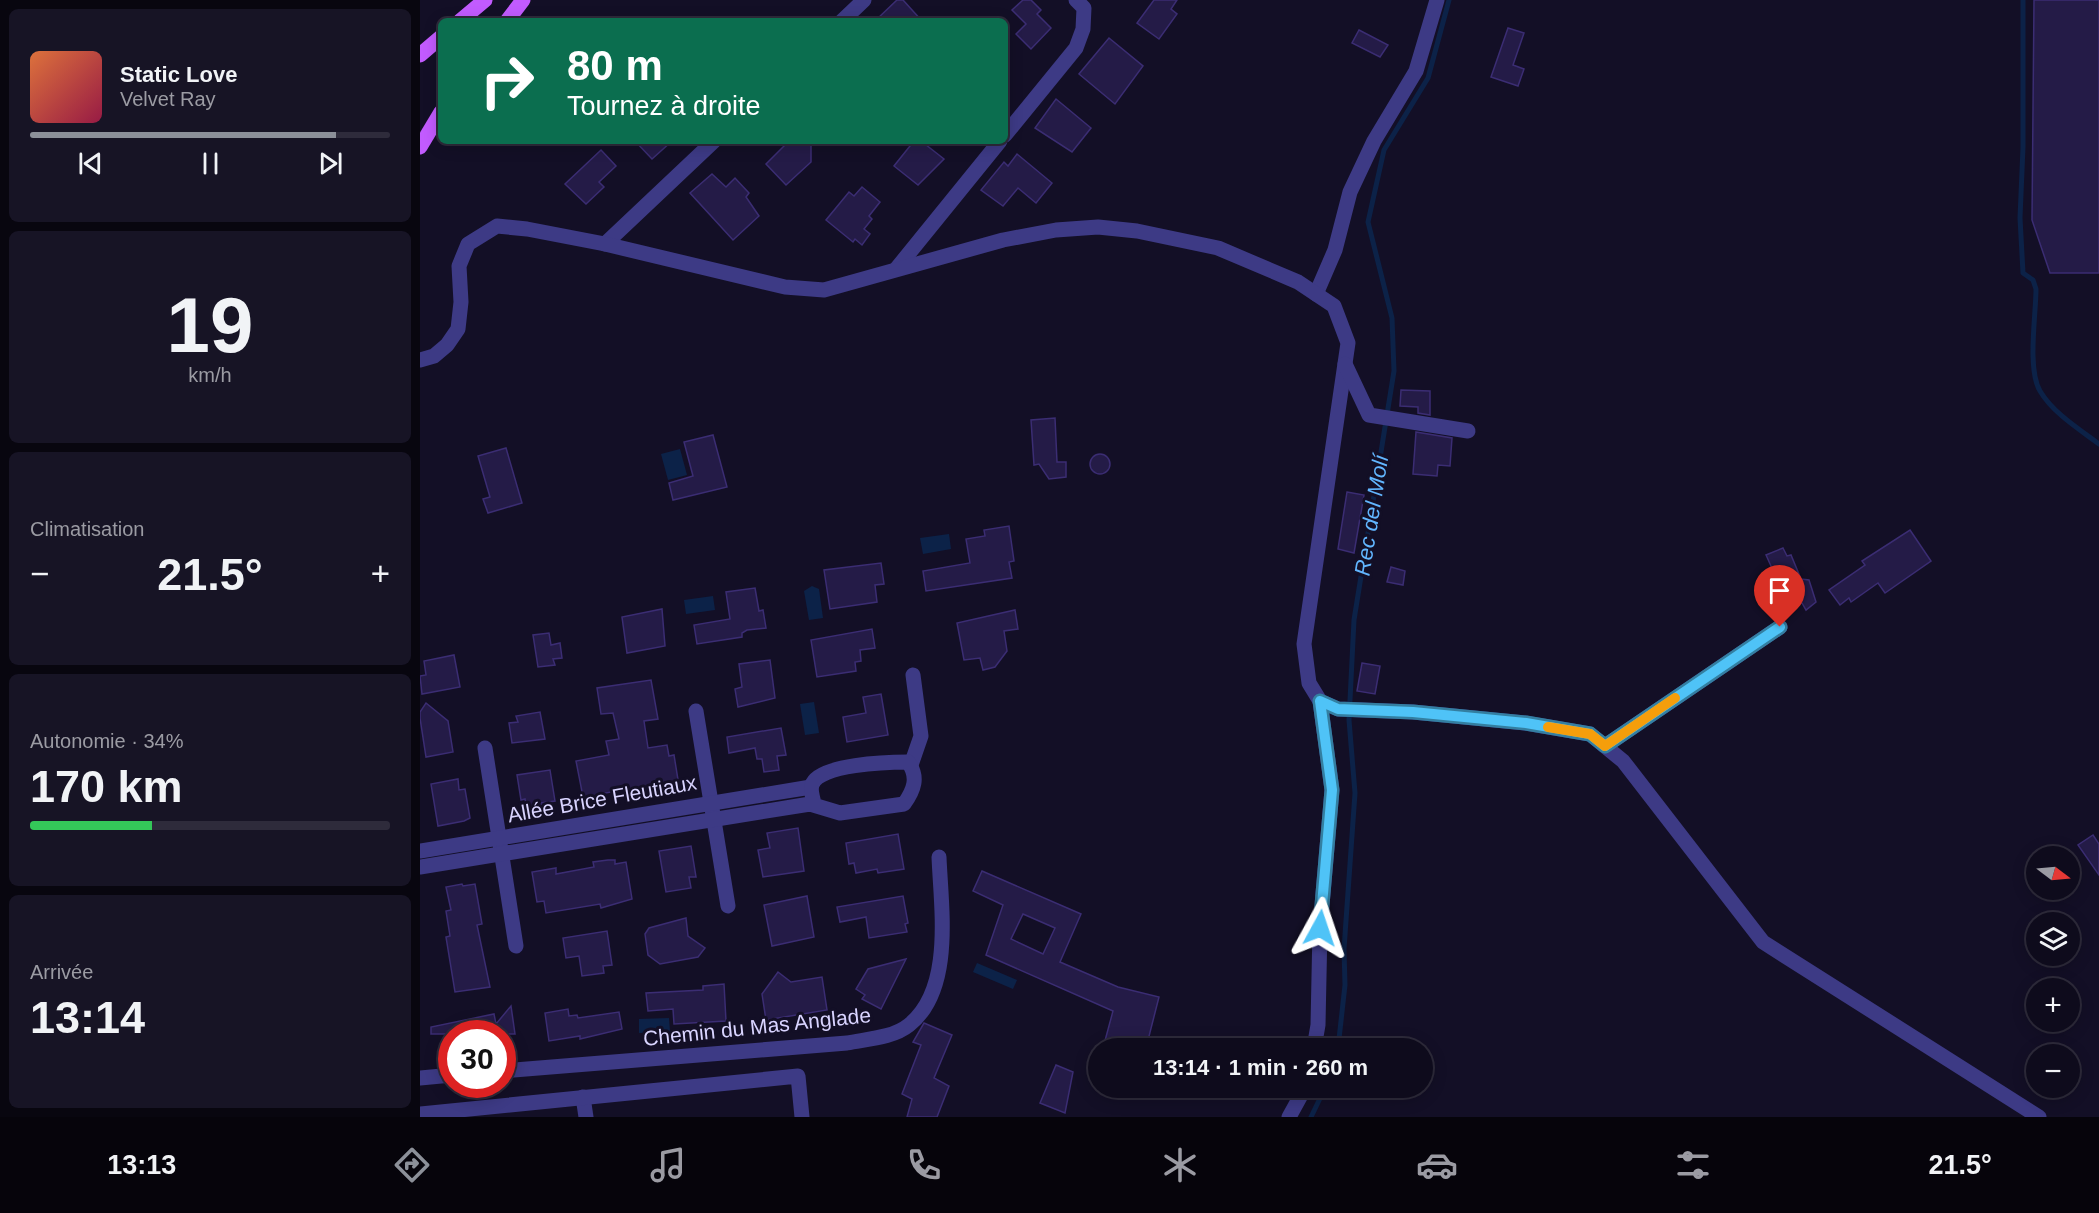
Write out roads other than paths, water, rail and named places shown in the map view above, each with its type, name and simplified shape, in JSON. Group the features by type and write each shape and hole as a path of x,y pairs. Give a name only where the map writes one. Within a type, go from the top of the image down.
{"main road":[{"path":"464,18 485,0"},
{"path":"509,18 523,0"},
{"path":"421,52 438,39"},
{"path":"420,147 438,117"}],"street":[{"path":"845,18 864,0"},
{"path":"1008,131 1076,48 1083,29 1084,8 1076,0"},
{"path":"1316,294 1335,250 1350,192 1374,141 1416,71 1437,0"},
{"path":"605,244 711,144"},
{"path":"897,268 998,144"},
{"path":"420,360 434,356 447,345 458,329 461,302 459,266 468,244 497,226 527,229 605,244 785,286 824,290 1003,240 1056,230 1098,227 1137,231 1218,248 1298,282 1334,306 1348,343 1304,644 1309,683 1320,701 1332,790 1320,928 1316,1038"},
{"path":"1345,364 1369,416 1468,430"},
{"path":"1605,746 1780,627"},
{"name":"Allée Brice Fleutiaux","path":"420,851 502,846 712,822 814,804 823,810 840,813 904,804 911,794 915,781 911,765 921,736 913,675"},
{"path":"1320,701 1338,709 1413,712 1526,723 1590,734 1623,761 1763,942 2039,1117"},
{"name":"Allée Brice Fleutiaux","path":"696,711 711,801 712,822 728,906"},
{"name":"Allée Brice Fleutiaux","path":"485,748 516,946"},
{"path":"814,804 811,787 815,779 828,770 893,762 909,762 911,765"},
{"name":"Allée Brice Fleutiaux","path":"420,867 502,846 711,801 811,787"},
{"name":"Chemin du Mas Anglade","path":"516,1070 847,1042 889,1035 908,1026 922,1010 940,971 939,857"},
{"path":"420,1078 438,1076"},
{"path":"420,1114 798,1076 802,1117"},
{"path":"583,1097 586,1117"},
{"path":"1289,1117 1299,1098"}],"water":[{"path":"680,449 687,475 668,480 661,454"},
{"path":"949,534 951,549 923,554 920,538"},
{"path":"812,586 819,589 823,618 809,620 804,591"},
{"path":"713,596 715,610 686,614 684,600"},
{"path":"814,702 819,733 805,735 800,704"},
{"path":"977,963 1017,980 1013,989 973,972"},
{"path":"669,1018 670,1032 639,1033 639,1019"}],"waterway":[{"name":"Rec del Molí","path":"1339,1038 1345,985 1344,949 1355,793 1349,720 1354,620 1394,371 1392,318 1368,222 1384,150 1428,78 1449,0"},
{"path":"2023,0 2023,147 2020,218 2023,273 2033,280 2036,289 2033,342 2036,381 2045,399 2067,420 2099,444"},
{"name":"Rec del Molí","path":"1311,1117 1320,1098"}]}
